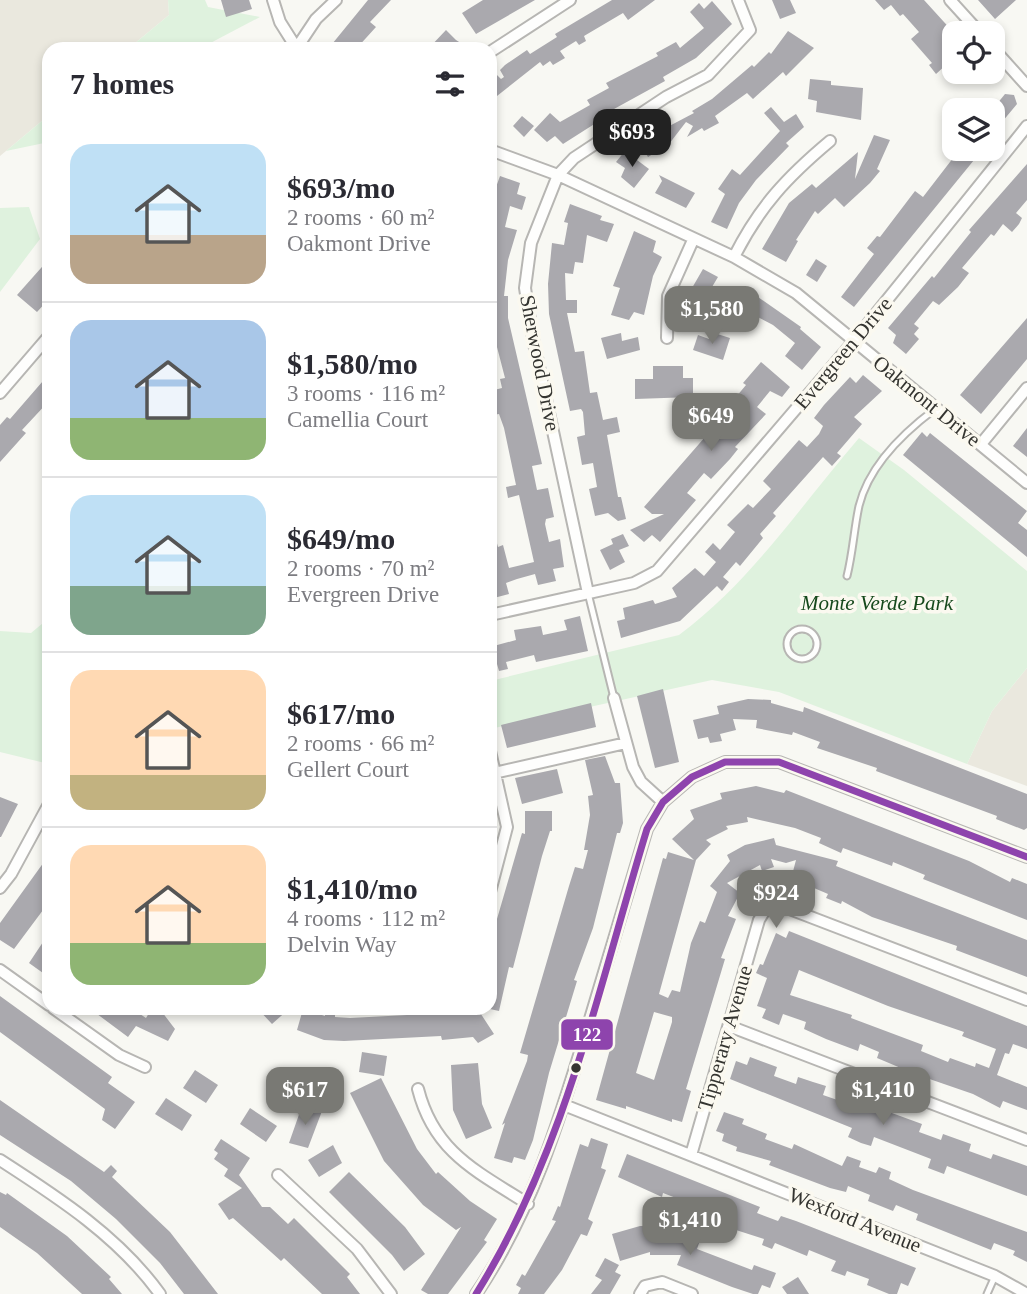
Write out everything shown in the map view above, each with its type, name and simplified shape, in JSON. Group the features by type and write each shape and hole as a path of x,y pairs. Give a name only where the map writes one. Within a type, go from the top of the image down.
{"street":[{"path":"273,0 280,22 293,42"},
{"path":"301,42 316,19 336,0"},
{"path":"497,47 570,0"},
{"name":"Sherwood Drive","path":"588,593 533,338 525,288 531,243 558,175 574,159 666,97 708,75 750,30 738,0"},
{"path":"950,0 969,21"},
{"path":"1005,61 1027,86"},
{"name":"Evergreen Drive","path":"497,613 634,583 657,571 854,341 1027,126"},
{"path":"734,257 752,220 797,168 830,141"},
{"name":"Oakmont Drive","path":"497,153 558,175 692,240 734,257 796,293 1027,483"},
{"path":"667,338 668,296 692,240"},
{"path":"0,393 42,344"},
{"path":"981,444 1027,388"},
{"path":"614,698 633,767 641,782 663,802"},
{"path":"497,773 626,743"},
{"path":"475,1294 496,1264 528,1204 564,1105 648,829 663,802 692,777 725,762 779,762 1027,857"},
{"path":"497,792 507,827 497,865"},
{"path":"0,888 11,874 42,817"},
{"name":"Tipperary Avenue","path":"691,1155 759,920 768,905 787,908 1027,1000"},
{"path":"0,970 42,1000"},
{"path":"62,1015 119,1055 145,1067"},
{"path":"730,1026 1027,1140"},
{"path":"418,1089 426,1118 445,1143 472,1169 528,1204"},
{"name":"Wexford Avenue","path":"564,1105 995,1276 1007,1289 1027,1294"},
{"path":"0,1160 68,1204 141,1267 160,1294"},
{"path":"278,1175 357,1249 391,1294"},
{"path":"640,1294 645,1286 662,1282 692,1294"}],"lane":[{"path":"847,576 859,505 872,473 909,429 935,409"},
{"name":"Sherwood Drive","path":"588,593 614,698"},
{"path":"800,629 813,634 816,649 810,657 800,659 791,655 787,646 791,633 800,629"},
{"path":"987,1294 995,1276"}],"shaded area":[{"path":"0,0 168,0 169,15 136,42 42,42 42,121 0,156"},
{"path":"1027,668 1027,786 967,764 992,711"}],"green space":[{"path":"168,0 205,0 208,7 260,17 212,42 136,42 169,15"},
{"path":"42,121 42,143 6,151"},
{"path":"29,207 40,239 0,292 0,208"},
{"name":"Monte Verde Park","path":"859,438 904,470 1027,571 1027,668 992,711 967,764 779,692 712,680 497,727 497,679 679,635 729,591 774,542"},
{"path":"42,624 42,762 0,752 0,631 31,633"}],"building":[{"path":"221,0 249,0 252,9 226,17"},
{"path":"368,0 391,0 370,22 376,27 362,42 334,42"},
{"path":"483,0 535,0 476,34 462,13"},
{"path":"612,0 655,0 628,20 623,13 584,36 586,41 579,45 576,41 560,51 565,58 553,65 550,61 543,66 540,62 497,96 497,75 501,79 504,77 500,70 527,50 530,54 557,37 555,34"},
{"path":"772,0 790,0 796,13 780,19"},
{"path":"875,0 924,0 943,21 942,69 936,74 929,65 932,63 911,39 919,32 891,5 884,10"},
{"path":"978,0 1016,0 995,19"},
{"path":"712,1 732,24 696,58 663,77 665,81 594,120 596,123 563,144 555,136 547,142 534,130 550,113 560,122 590,105 587,100 609,88 606,83 658,56 656,53 676,42 680,48 704,28 690,12 699,3 704,9"},
{"path":"446,30 459,42 435,42"},
{"path":"788,31 814,48 786,76 783,72 753,99 747,93 715,116 719,123 704,131 702,128 687,137 693,126 686,122 669,144 648,157 639,142 694,113 692,111 712,99 752,65 754,67 769,52 771,54"},
{"path":"810,79 831,81 831,85 863,88 861,120 816,112 817,101 808,99"},
{"path":"1005,94 1014,95 1017,104 1005,118 1005,98 1002,98"},
{"path":"771,107 784,122 796,114 804,127 786,143 789,146 756,180 739,203 727,229 711,222 725,194 718,189 732,169 740,175 780,131 764,113"},
{"path":"522,116 534,126 524,137 513,126"},
{"path":"874,135 890,140 877,169 880,171 870,183 844,207 835,198 818,214 815,211 796,240 798,241 786,262 762,249 789,203 812,184 816,188 858,152 855,179"},
{"path":"625,151 649,169 634,188 621,177 625,168 616,162"},
{"path":"951,161 973,161 854,307 841,297 874,254 867,248 877,236 880,237 915,191 923,197"},
{"path":"1027,164 1027,200 1016,213 1022,218 1019,224 1012,232 1003,224 994,236 991,234 962,268 969,273 958,287 939,305 933,301 914,324 919,328 914,334 919,339 906,354 893,343 896,335 888,328 932,276 934,278 971,232 969,230"},
{"path":"659,175 695,193 686,208 655,193 662,181"},
{"path":"500,176 520,183 517,194 526,197 522,210 510,206 505,227 517,230 508,260 504,296 508,296 508,318 542,464 532,466 537,490 548,488 554,517 546,519 545,524 549,542 560,539 564,567 553,569 556,581 538,585 535,574 506,583 509,594 497,597 497,543 498,547 503,545 509,568 534,562 519,495 508,498 506,487 516,485 504,428 497,414 497,389 502,388 500,379 505,378 497,347 497,184"},
{"path":"570,204 602,216 600,220 614,224 607,242 587,235 583,263 575,262 573,274 565,273 566,300 577,300 577,313 567,313 575,352 584,351 590,393 597,392 603,420 617,417 620,432 607,435 618,497 621,497 626,519 618,521 608,513 595,516 589,489 597,487 593,463 582,465 577,437 585,435 583,412 581,409 570,411 549,314 548,284 552,243 564,245 568,223 564,222"},
{"path":"634,231 656,241 653,252 662,257 653,276 644,315 634,312 629,320 611,315 620,288 613,286"},
{"path":"816,259 827,266 817,282 806,275"},
{"path":"42,267 42,307 37,312 17,295"},
{"path":"703,269 718,277 712,287 728,297 730,293 737,297 742,288 755,295 801,327 800,329 821,347 802,370 785,356 795,343 773,325 746,311 741,322 701,302 705,295 692,288"},
{"path":"1027,318 1027,359 981,414 960,395"},
{"path":"711,332 730,338 723,360 693,350 698,335 709,339"},
{"path":"621,333 622,341 638,337 640,350 607,359 601,338"},
{"path":"761,362 790,387 782,397 770,391 757,407 766,414 735,447 738,449 730,459 711,479 704,473 687,493 696,500 660,542 652,535 644,542 630,530 664,514 652,514 644,507 733,405 731,403 746,385 743,383"},
{"path":"653,366 683,366 683,378 693,378 693,397 635,399 635,379 653,379"},
{"path":"863,375 882,391 854,417 862,424 837,453 841,456 832,466 823,457 773,513 776,516 760,534 763,538 740,566 736,562 723,577 729,582 722,591 717,586 680,621 621,638 617,621 625,619 623,608 653,600 655,604 677,597 672,588 695,568 704,576 716,562 705,552 713,543 720,550 735,532 727,525 748,504 753,508 771,489 763,481 799,440 807,447 819,434 823,426 814,418 824,405 850,377 856,383"},
{"path":"42,382 42,409 22,430 26,433 0,462 0,425 7,417 10,419"},
{"path":"1027,428 1027,457 1013,446"},
{"path":"922,432 927,437 930,433 1027,511 1018,523 1027,530 1027,557 903,455"},
{"path":"623,534 629,546 619,550 625,562 610,570 600,550 613,544 611,539"},
{"path":"580,616 588,651 536,662 534,655 506,662 508,669 499,671 497,645 516,640 514,630 541,626 543,635 567,630 564,620"},
{"path":"663,689 679,762 655,768 637,696"},
{"path":"748,699 771,700 771,703 803,712 804,707 1027,794 1027,828 1024,830 996,819 997,816 876,771 877,768 817,748 820,742 793,732 792,735 756,728 757,720 733,719 736,730 720,734 722,741 710,743 708,737 698,739 693,720 719,714 717,706"},
{"path":"591,703 596,727 507,748 501,725"},
{"path":"605,756 615,783 620,783 623,823 620,833 617,833 593,928 574,980 577,981 549,1073 533,1140 525,1160 514,1157 512,1163 494,1158 505,1123 502,1125 527,1061 528,1055 520,1053 569,886 575,867 583,869 588,850 584,850 590,815 588,796 593,795 585,760"},
{"path":"557,769 563,793 522,804 515,778"},
{"path":"756,786 784,793 786,790 969,861 1010,882 1012,878 1027,884 1027,920 923,879 925,875 893,862 892,866 843,848 841,853 819,843 821,838 795,828 747,817 748,822 726,826 728,829 706,840 711,844 696,860 659,994 668,998 672,990 680,992 691,943 700,921 705,923 717,892 710,886 730,861 727,855 745,845 774,838 776,845 838,861 836,866 1027,940 1027,977 956,950 957,946 872,917 842,901 841,904 826,898 828,894 814,888 815,885 791,879 796,860 786,863 771,859 774,867 762,871 760,865 727,883 740,893 728,916 736,919 721,958 725,959 686,1089 691,1091 682,1122 672,1119 672,1122 626,1106 626,1109 596,1100 663,858 666,859 668,852 694,860 672,839 694,819 690,810 722,799 720,793","holes":["654,1012 672,1017 654,1080 636,1073"]},
{"path":"0,797 18,804 1,837 0,837"},
{"path":"525,811 552,811 552,831 542,856 513,968 509,967 499,1011 497,919 522,833 525,834"},
{"path":"42,865 42,911 14,949 0,940 0,923"},
{"path":"789,931 1027,1026 1027,1049 1013,1044 1009,1054 1005,1053 997,1075 1027,1087 1027,1110 1003,1101 1000,1108 973,1094 877,1058 879,1052 860,1044 858,1051 826,1039 804,1029 806,1022 783,1014 779,1025 762,1018 766,1009 757,1006 767,978 756,973 760,964 763,965 776,933 786,938","holes":["799,970 888,1006 964,1032 962,1036 996,1049 989,1068 976,1063 975,1067 950,1058 948,1062 921,1051 923,1045 851,1018 852,1015 790,995"]},
{"path":"42,944 42,972 29,963"},
{"path":"0,996 112,1077 108,1083 135,1102 115,1129 102,1120 105,1109 0,1032"},
{"path":"98,1015 142,1015 146,1018 148,1015 164,1015 175,1029 168,1041 136,1026 128,1037"},
{"path":"264,1015 282,1015 272,1024"},
{"path":"301,1015 350,1018 482,1015 494,1034 478,1043 473,1037 442,1040 441,1036 344,1041 324,1040 297,1030"},
{"path":"362,1052 387,1056 384,1076 359,1072"},
{"path":"750,1057 777,1067 774,1076 796,1084 798,1077 826,1086 823,1095 846,1103 848,1097 922,1124 919,1132 941,1140 943,1134 971,1144 969,1151 991,1159 993,1154 1027,1166 1027,1196 947,1166 944,1174 928,1168 931,1159 874,1137 871,1146 861,1143 848,1137 852,1128 730,1079 736,1061 747,1065"},
{"path":"478,1063 482,1104 492,1128 466,1139 453,1110 451,1065"},
{"path":"195,1070 218,1085 206,1103 183,1088"},
{"path":"381,1078 417,1149 436,1174 438,1172 470,1201 497,1219 484,1240 487,1242 448,1294 428,1294 421,1290 461,1227 456,1230 423,1205 384,1161 350,1093"},
{"path":"166,1098 192,1115 182,1131 155,1114"},
{"path":"0,1100 104,1172 111,1165 117,1171 112,1177 170,1232 218,1294 184,1294 160,1263 116,1219 71,1181 0,1135"},
{"path":"302,1106 322,1111 308,1148 289,1143"},
{"path":"250,1108 277,1126 266,1142 240,1124"},
{"path":"724,1112 744,1119 742,1124 767,1134 765,1139 792,1149 794,1144 842,1166 847,1156 861,1161 859,1167 876,1173 879,1167 891,1172 889,1179 913,1190 1027,1232 1027,1262 1013,1255 1015,1251 994,1243 991,1250 916,1220 918,1214 896,1205 893,1211 868,1201 870,1195 848,1186 846,1192 830,1188 769,1165 771,1161 736,1151 737,1147 722,1141 724,1134 716,1131"},
{"path":"591,1138 608,1144 601,1168 606,1170 588,1219 593,1222 587,1236 581,1234 562,1270 544,1294 518,1294 521,1288 516,1285 522,1274 525,1276 556,1221 552,1220 558,1206 560,1207 580,1144 588,1147"},
{"path":"221,1139 250,1158 239,1175 262,1207 270,1207 288,1224 294,1218 350,1274 347,1277 360,1294 322,1294 284,1258 281,1261 233,1218 229,1220 218,1204 242,1188 224,1176 228,1169 214,1159 218,1153 214,1150"},
{"path":"333,1145 342,1163 319,1177 308,1160"},
{"path":"627,1154 760,1207 757,1213 778,1221 781,1216 796,1221 916,1268 908,1286 901,1283 897,1294 889,1294 867,1285 869,1279 847,1271 845,1276 831,1271 836,1261 809,1250 807,1256 775,1243 772,1249 762,1245 764,1239 711,1222 715,1213 663,1193 662,1197 618,1177"},
{"path":"349,1172 405,1227 425,1254 404,1271 392,1255 329,1192"},
{"path":"0,1192 6,1195 7,1193 67,1236 111,1277 109,1279 122,1294 82,1294 37,1253 0,1227"},
{"path":"640,1226 666,1226 666,1230 699,1243 697,1249 752,1270 754,1265 776,1273 770,1288 762,1285 758,1294 753,1294 732,1287 677,1265 681,1255 650,1255 650,1252 620,1261 612,1234"},
{"path":"605,1258 619,1265 615,1272 621,1275 610,1294 591,1294 602,1280 595,1276"},
{"path":"798,1277 809,1294 787,1294 782,1287"}],"transit line":[{"name":"122","path":"476,1294 507,1240 556,1127 595,1008 647,829 663,802 692,777 725,762 779,762 1027,857"}]}
